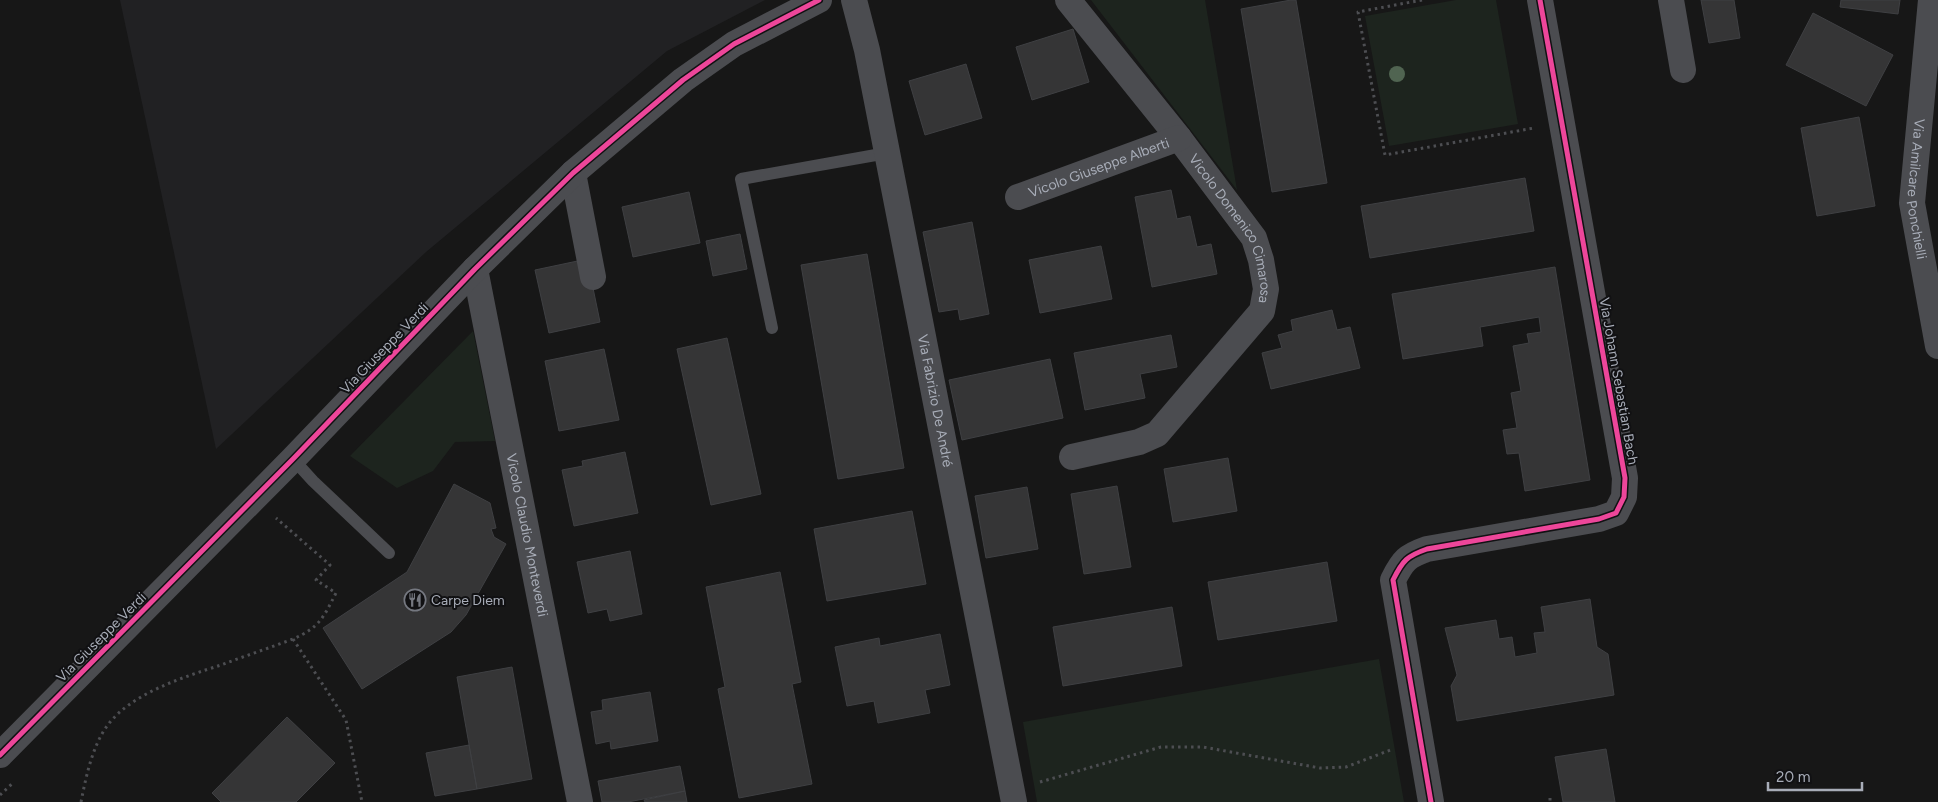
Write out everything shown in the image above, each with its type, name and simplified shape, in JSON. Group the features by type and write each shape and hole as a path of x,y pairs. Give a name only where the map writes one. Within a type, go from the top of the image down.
{"street":[{"name":"Via Giuseppe Verdi","path":"0,755 293,459 475,269 573,173 683,80 734,44 820,0"},
{"name":"Via Fabrizio De André","path":"854,0 867,50 1012,792"},
{"name":"Vicolo Domenico Cimarosa","path":"1068,0 1179,138 1254,238 1261,260 1266,289 1262,311 1156,434 1139,442 1072,457"},
{"name":"Via Johann Sebastian Bach","path":"1431,802 1393,580 1399,567 1411,555 1428,549 1599,519 1616,513 1624,497 1625,478 1540,0"},
{"path":"1671,0 1683,70"},
{"name":"Via Amilcare Ponchielli","path":"1931,0 1912,203 1938,346"},
{"name":"Vicolo Giuseppe Alberti","path":"1018,197 1179,138"},
{"path":"573,173 594,278"},
{"name":"Vicolo Claudio Monteverdi","path":"475,269 580,802"}],"lane":[{"path":"772,328 741,179 887,153"},
{"path":"293,459 313,481 389,552"}],"path":[{"path":"1422,0 1358,12 1385,155 1562,122"},
{"path":"81,802 99,742 107,726 118,714 148,694 171,682 293,639 305,634 323,619 336,593 316,580 330,565 275,517"},
{"path":"293,639 346,720 362,802"},
{"path":"1012,792 1034,783 1160,747 1202,747 1320,768 1346,767 1369,760 1419,737"}],"shaded area":[{"path":"120,0 765,0 667,51 426,252 216,449"},
{"path":"1091,0 1205,0 1237,190"},
{"path":"1456,0 1496,0 1518,124 1389,146 1365,16"},
{"path":"473,331 495,441 455,442 433,471 397,488 350,456"},
{"path":"1379,659 1404,802 1037,802 1023,722"}],"building":[{"path":"1296,0 1327,183 1272,192 1241,9"},
{"path":"1701,0 1734,0 1740,38 1709,43"},
{"path":"1841,0 1900,0 1898,14 1840,7"},
{"path":"1813,13 1893,55 1866,106 1786,65"},
{"path":"1073,29 1089,82 1032,100 1016,47"},
{"path":"966,64 982,118 925,135 909,81"},
{"path":"1859,117 1875,206 1817,216 1801,128"},
{"path":"1525,178 1534,231 1370,258 1361,206"},
{"path":"1171,190 1177,219 1190,216 1197,247 1211,244 1217,274 1152,287 1135,197"},
{"path":"689,192 700,243 633,257 622,207"},
{"path":"972,222 989,314 960,320 958,309 939,312 923,232"},
{"path":"740,234 747,269 713,276 706,241"},
{"path":"1101,246 1112,299 1040,313 1029,260"},
{"path":"867,254 904,468 838,479 801,265"},
{"path":"587,259 600,322 549,333 535,270"},
{"path":"1555,267 1590,480 1525,491 1519,453 1507,454 1503,430 1517,428 1511,393 1521,391 1513,346 1529,343 1527,334 1541,332 1539,317 1480,327 1483,346 1403,359 1392,294"},
{"path":"1332,310 1337,330 1350,327 1360,368 1271,389 1262,353 1282,348 1278,335 1293,331 1291,320"},
{"path":"1171,335 1177,367 1140,374 1145,398 1085,410 1074,353"},
{"path":"727,338 761,494 711,505 677,349"},
{"path":"604,349 619,420 559,431 545,361"},
{"path":"1050,359 1063,418 962,440 949,380"},
{"path":"625,452 638,513 574,526 562,470 583,466 582,461"},
{"path":"1228,458 1237,511 1173,522 1164,469"},
{"path":"454,484 490,503 496,528 491,529 494,537 506,544 466,615 451,632 362,689 323,628 407,572"},
{"path":"1117,486 1131,567 1084,574 1071,494"},
{"path":"1027,487 1038,549 986,558 975,496"},
{"path":"912,511 926,584 827,601 814,529"},
{"path":"630,551 642,614 610,621 607,609 588,613 577,562"},
{"path":"1327,562 1337,621 1218,640 1208,582"},
{"path":"780,572 801,682 792,684 812,784 739,798 718,689 725,687 706,587"},
{"path":"1590,599 1597,647 1608,654 1614,695 1457,721 1451,686 1457,675 1445,628 1496,620 1499,639 1512,637 1515,657 1537,653 1534,633 1545,632 1541,607"},
{"path":"1172,607 1182,666 1063,686 1053,627"},
{"path":"940,634 950,685 925,690 930,713 878,723 874,701 847,706 835,647 879,638 880,646"},
{"path":"512,667 532,779 477,789 457,677"},
{"path":"650,692 658,741 611,749 610,741 596,744 591,712 603,710 602,700"},
{"path":"287,717 335,763 296,802 221,802 212,793"},
{"path":"469,745 477,789 435,796 426,753"},
{"path":"1606,749 1615,802 1563,802 1555,757"},
{"path":"680,766 685,791 628,802 602,802 598,781"},
{"path":"685,791 687,802 645,802 644,800"}],"cycle path":[{"path":"0,755 293,459 475,269 573,173 683,80 734,44 819,0"},
{"path":"1431,802 1393,580 1400,568 1410,557 1427,549 1599,519 1616,513 1624,497 1625,478 1540,0"}],"place":[{"name":"Carpe Diem","path":"415,600"}]}
